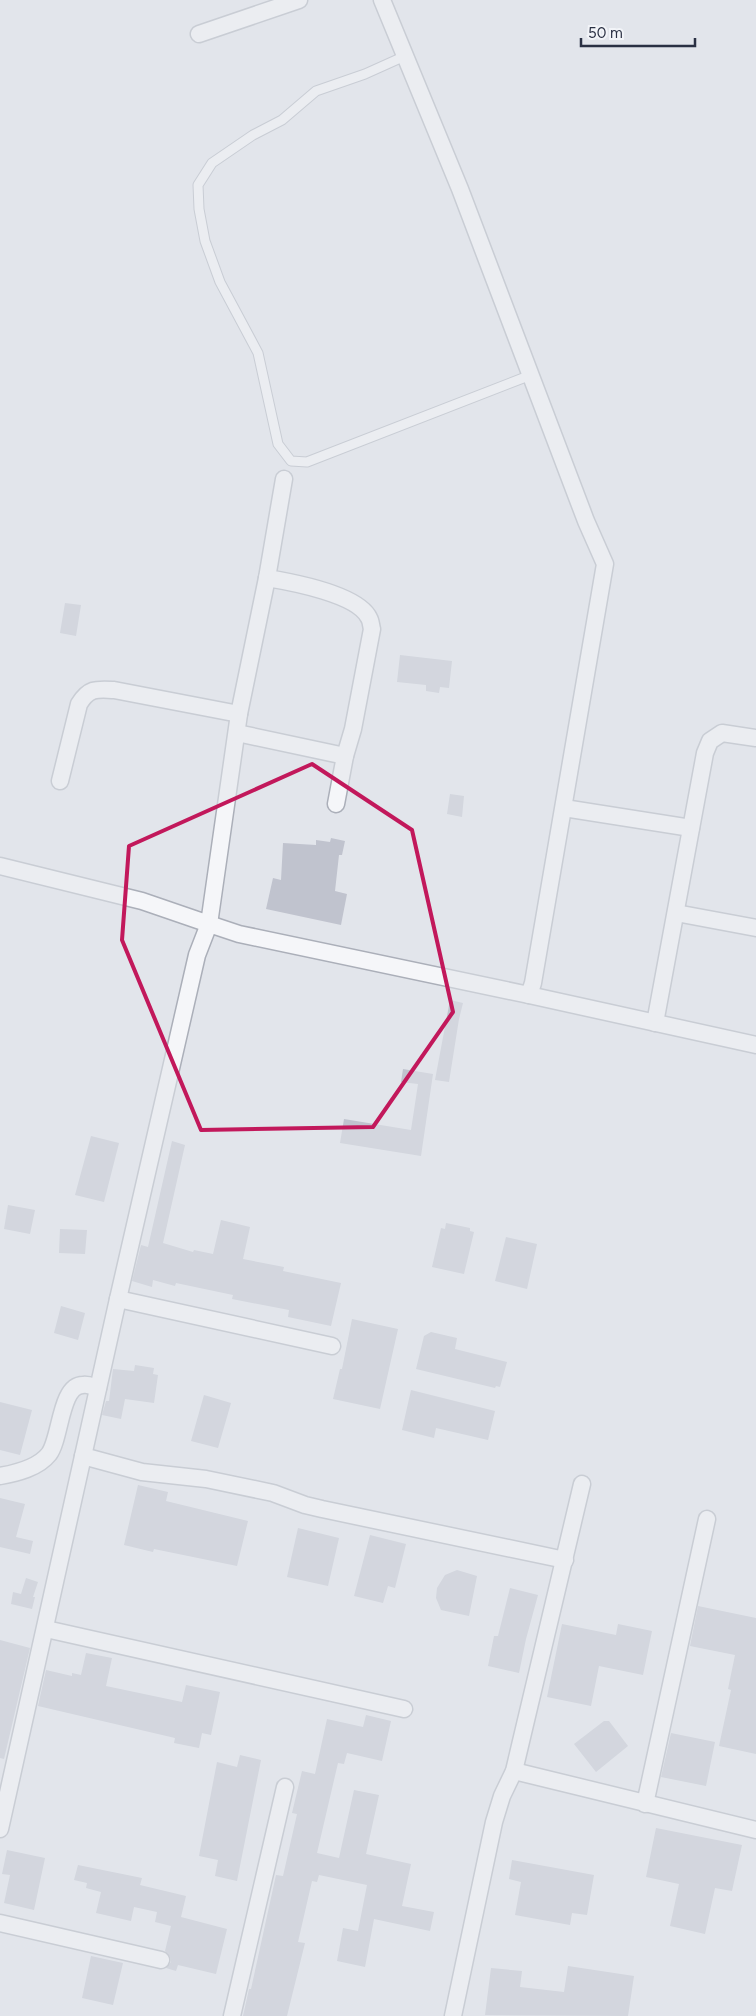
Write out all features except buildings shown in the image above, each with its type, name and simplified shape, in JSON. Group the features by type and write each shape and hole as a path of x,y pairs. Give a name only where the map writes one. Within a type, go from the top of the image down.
{"street":[{"path":"199,34 300,0"},
{"path":"382,0 460,189 586,522 605,564 564,808 529,995"},
{"path":"0,1829 2,1809 46,1629 118,1298 197,955 209,924 238,733 239,714 267,578 284,479"},
{"path":"267,578 329,592 360,608 369,617 372,629 353,729 345,756 336,804"},
{"path":"60,781 79,704 86,693 100,689 114,690 239,714"},
{"path":"238,733 345,756"},
{"path":"656,1023 705,753 710,742 722,733 756,738"},
{"path":"564,808 691,828"},
{"path":"0,866 142,901 209,924 258,938 756,1045"},
{"path":"676,913 756,928"},
{"path":"118,1298 332,1346"},
{"path":"0,1476 34,1465 47,1456 54,1446 67,1394 76,1386 83,1385 98,1388"},
{"path":"83,1456 142,1472 206,1479 273,1493 322,1509 564,1560"},
{"path":"453,2016 494,1822 502,1796 514,1771 582,1484"},
{"path":"645,1804 707,1519"},
{"path":"46,1629 404,1709"},
{"path":"514,1771 756,1830"},
{"path":"232,2016 285,1787"},
{"path":"0,1923 162,1960"}],"lane":[{"path":"405,56 365,74 316,91 282,120 252,135 212,162 198,185 199,209 205,242 220,282 258,353 278,444 290,461 307,462 531,375"}],"highlighted area":[{"path":"312,764 412,830 453,1012 373,1127 201,1130 122,940 129,846"}]}
